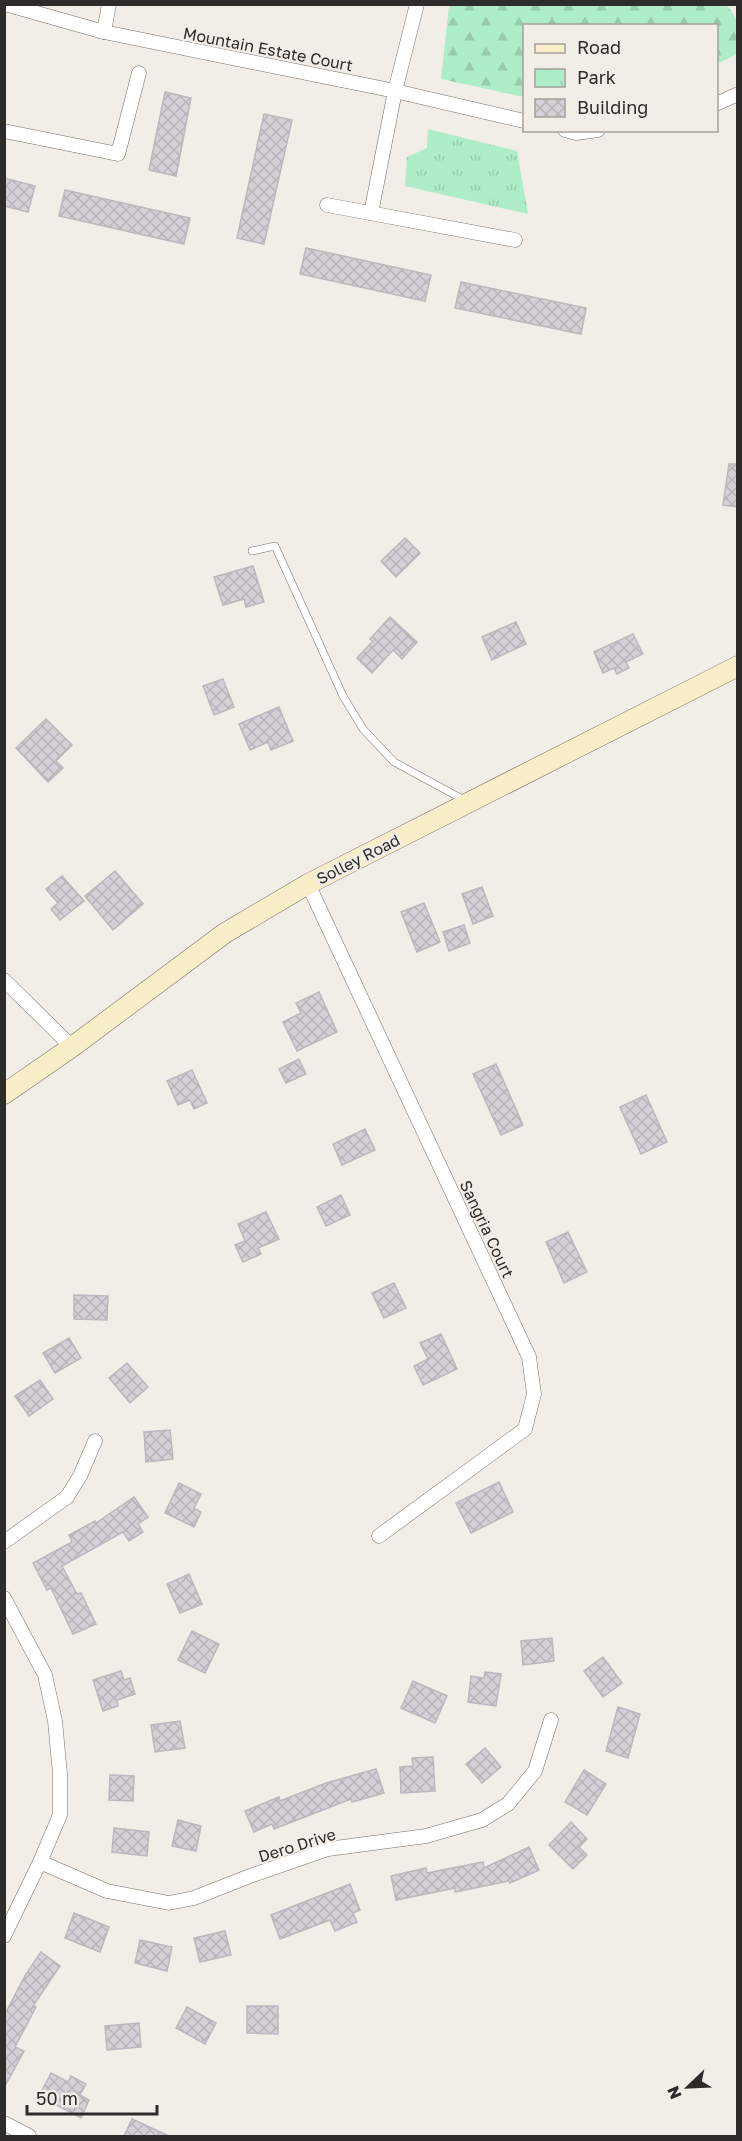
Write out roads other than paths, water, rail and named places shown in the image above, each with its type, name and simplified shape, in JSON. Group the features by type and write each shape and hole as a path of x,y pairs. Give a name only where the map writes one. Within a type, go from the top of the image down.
{"main road":[{"name":"Solley Road","path":"4,1094 72,1047 225,933 308,884 738,666"}],"street":[{"path":"104,32 109,4"},
{"path":"371,213 395,92 417,4"},
{"name":"Mountain Estate Court","path":"5,5 104,32 523,121"},
{"path":"4,130 118,154 138,73"},
{"path":"718,104 738,94"},
{"path":"327,205 515,240"},
{"name":"Sangria Court","path":"308,884 529,1357 534,1394 525,1429 379,1536"},
{"path":"4,980 72,1047"},
{"path":"4,1542 67,1497 80,1476 94,1441"},
{"path":"4,1598 45,1675 55,1721 60,1774 60,1815 4,1936"},
{"name":"Dero Drive","path":"40,1862 106,1891 169,1903 194,1899 250,1876 328,1849 426,1836 482,1820 508,1804 535,1772 551,1720"},
{"path":"4,2123 29,2136"}],"lane":[{"path":"252,551 275,546 343,696 372,741 393,762 469,802"}]}
